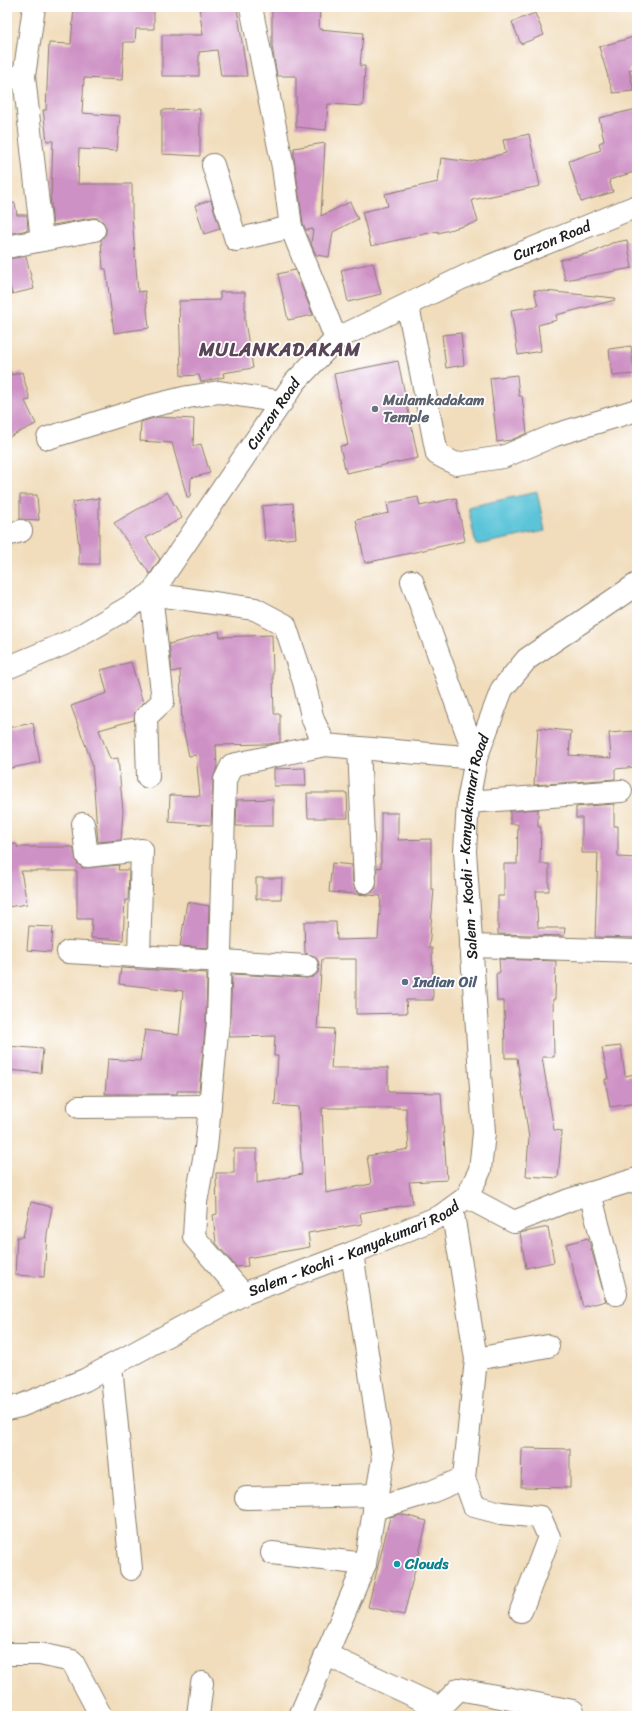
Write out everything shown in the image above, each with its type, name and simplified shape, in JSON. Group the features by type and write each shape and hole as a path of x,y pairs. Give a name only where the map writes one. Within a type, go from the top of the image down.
{"street":[{"path":"34,7 15,77 42,240"},
{"path":"251,7 283,167 292,227 336,339"},
{"path":"213,166 236,240 292,227"},
{"name":"Curzon Road","path":"7,668 71,641 151,594 295,382 336,339 408,306 468,275 637,206"},
{"path":"7,247 94,230"},
{"path":"408,306 437,454 456,464 503,457 555,435 637,410"},
{"path":"48,438 147,407 188,397 219,392 282,402"},
{"path":"243,1294 194,1237 196,1202 206,1148 218,1022 225,780 232,765 325,745 476,758 412,581"},
{"name":"Salem - Kochi - Kanyakumari Road","path":"7,1409 20,1406 86,1380 243,1294 352,1253 441,1216 459,1202 480,1170 484,1133 465,851 468,802 476,758 502,689 527,659 637,584"},
{"path":"148,777 146,717 163,701 151,594 255,609 285,625 304,682 313,720 325,745"},
{"path":"359,748 365,882"},
{"path":"468,802 621,791"},
{"path":"83,824 87,856 142,850 139,956"},
{"path":"471,946 637,951"},
{"path":"68,952 307,966"},
{"path":"79,1108 210,1106"},
{"path":"521,1611 549,1537 540,1517 501,1513 474,1506 464,1478 476,1359 459,1202 514,1222 590,1194 637,1179"},
{"path":"590,1194 616,1294"},
{"path":"300,1716 365,1564 382,1459 352,1253"},
{"path":"476,1359 548,1346"},
{"path":"110,1366 131,1569"},
{"path":"246,1498 375,1502 431,1492 464,1478"},
{"path":"272,1553 365,1564"},
{"path":"7,1654 40,1654 72,1661 101,1716"},
{"path":"327,1655 440,1708 459,1689 573,1711"},
{"path":"198,1716 202,1683"}],"water":[{"path":"537,492 545,531 476,545 468,507"}],"building":[{"path":"74,7 154,9 154,29 136,29 135,42 124,42 122,80 84,78 82,113 120,116 117,151 79,149 78,184 132,184 132,216 138,292 145,291 149,328 114,333 106,269 103,269 101,240 106,234 106,228 103,222 98,218 92,218 53,225 50,195 53,141 47,141 43,110 46,110 49,43 71,44"},
{"path":"199,7 237,7 247,76 221,76 217,50 199,52 199,76 162,76 162,35 203,35"},
{"path":"272,7 320,7 319,29 363,33 360,66 365,66 363,106 328,104 326,130 296,127 296,76 277,76 272,46"},
{"path":"535,13 544,35 521,44 512,22"},
{"path":"637,36 637,67 629,70 634,91 613,93 599,47"},
{"path":"200,109 200,156 162,154 162,110"},
{"path":"637,109 637,171 609,180 613,192 581,202 569,161 601,150 599,143 604,141 599,118"},
{"path":"529,134 540,186 472,200 478,222 438,233 438,231 371,246 362,212 388,206 385,194 438,182 441,158 471,162 506,153 503,140"},
{"path":"325,143 321,216 350,202 358,219 333,232 329,257 316,255 311,244 313,229 306,230 303,224 294,158 294,148"},
{"path":"211,200 220,229 204,234 195,205"},
{"path":"15,203 17,215 27,215 28,230 7,234 7,204"},
{"path":"627,240 632,268 565,280 560,260 594,252 612,243"},
{"path":"26,256 34,289 12,294 7,273 7,259"},
{"path":"373,263 381,294 348,302 341,270"},
{"path":"295,270 313,315 288,320 278,274"},
{"path":"534,290 615,298 615,300 556,315 557,320 538,325 541,351 518,355 511,310 538,306"},
{"path":"220,292 245,292 245,322 253,368 223,373 224,377 201,382 199,375 181,376 179,301 220,300"},
{"path":"461,333 464,365 446,368 442,335"},
{"path":"631,346 634,374 612,376 609,349"},
{"name":"Mulamkadakam Temple","path":"398,361 418,458 346,473 340,446 348,445 334,374"},
{"path":"7,364 12,375 22,372 30,400 25,401 36,424 7,438"},
{"path":"517,375 519,396 522,396 527,433 511,440 497,442 490,378"},
{"path":"157,417 194,419 193,446 201,444 210,473 191,478 190,497 187,497 172,443 140,441 141,422"},
{"path":"167,492 182,518 146,538 160,559 150,574 114,523"},
{"path":"20,495 37,495 39,520 20,519"},
{"path":"418,497 420,506 456,498 465,541 365,563 356,520 389,513 387,503"},
{"path":"99,498 99,564 79,564 79,546 73,502"},
{"path":"293,503 296,538 265,541 262,506"},
{"path":"219,631 220,637 272,635 274,714 280,714 280,742 269,744 216,745 217,767 213,780 211,825 169,822 170,795 200,796 196,755 189,756 182,724 180,670 172,672 169,644"},
{"path":"131,662 143,703 135,712 134,720 99,730 110,759 118,758 123,811 121,840 98,842 92,763 71,706 107,693 101,670"},
{"path":"33,723 40,762 7,769 7,728"},
{"path":"538,728 571,731 569,755 611,758 609,733 637,731 637,767 615,769 615,779 534,785"},
{"path":"305,768 306,786 274,786 274,769"},
{"path":"307,793 347,793 348,818 308,818"},
{"path":"273,799 273,826 236,826 237,800"},
{"path":"614,804 614,826 618,826 618,857 637,858 636,938 595,937 598,853 582,853 582,818 576,818 576,807"},
{"path":"538,809 538,827 541,827 540,864 549,864 549,891 536,891 538,928 565,928 564,936 498,934 498,896 504,896 504,864 517,864 518,824 510,824 510,811"},
{"path":"381,813 398,813 398,840 431,839 431,889 434,889 429,948 432,948 433,1000 406,1000 407,1013 356,1014 356,959 322,959 317,1028 334,1029 331,1068 388,1068 388,1092 441,1093 447,1180 409,1182 413,1204 360,1213 362,1224 308,1233 310,1247 247,1258 248,1266 236,1267 216,1243 213,1215 217,1214 216,1173 234,1173 234,1149 257,1149 257,1183 302,1174 298,1107 275,1105 278,1056 274,1056 275,1036 229,1037 232,974 306,978 313,977 318,973 319,966 318,961 314,956 305,953 304,922 336,922 337,940 378,939 381,896 329,892 332,863 352,865 353,883 355,889 359,893 366,894 372,892 376,888 377,867 381,868","holes":["322,1108 406,1108 409,1149 367,1156 371,1184 326,1193"]},
{"path":"17,844 17,847 73,847 77,863 82,868 119,865 118,870 129,870 128,900 125,900 123,940 91,938 92,919 77,919 77,871 21,871 27,904 7,907 7,845"},
{"path":"256,878 282,878 281,899 256,899"},
{"path":"187,902 209,906 208,948 180,946"},
{"path":"29,926 53,927 51,952 27,950"},
{"path":"499,959 556,961 555,999 553,999 554,1057 542,1057 554,1130 562,1131 558,1178 526,1176 529,1138 517,1058 505,1058 504,1001 497,1001 496,974 500,972"},
{"path":"121,968 207,973 206,1021 199,1091 177,1091 177,1094 105,1094 108,1059 140,1061 145,1030 179,1035 183,991 119,984"},
{"path":"7,1046 43,1049 41,1073 7,1070"},
{"path":"621,1046 625,1076 635,1074 637,1103 610,1107 605,1079 608,1079 602,1048"},
{"path":"31,1202 52,1207 47,1234 44,1277 15,1275 17,1237 23,1237"},
{"path":"548,1227 554,1262 526,1268 520,1233"},
{"path":"588,1238 606,1301 583,1307 566,1244"},
{"path":"522,1448 570,1449 570,1488 521,1487"},
{"name":"Clouds","path":"400,1514 427,1521 404,1615 368,1607 390,1517"}],"place":[{"name":"Mulamkadakam Temple","path":"375,409"},
{"name":"Indian Oil","path":"405,982"},
{"name":"Clouds","path":"397,1564"}],"district":[{"name":"MULANKADAKAM","path":"280,349"}]}
